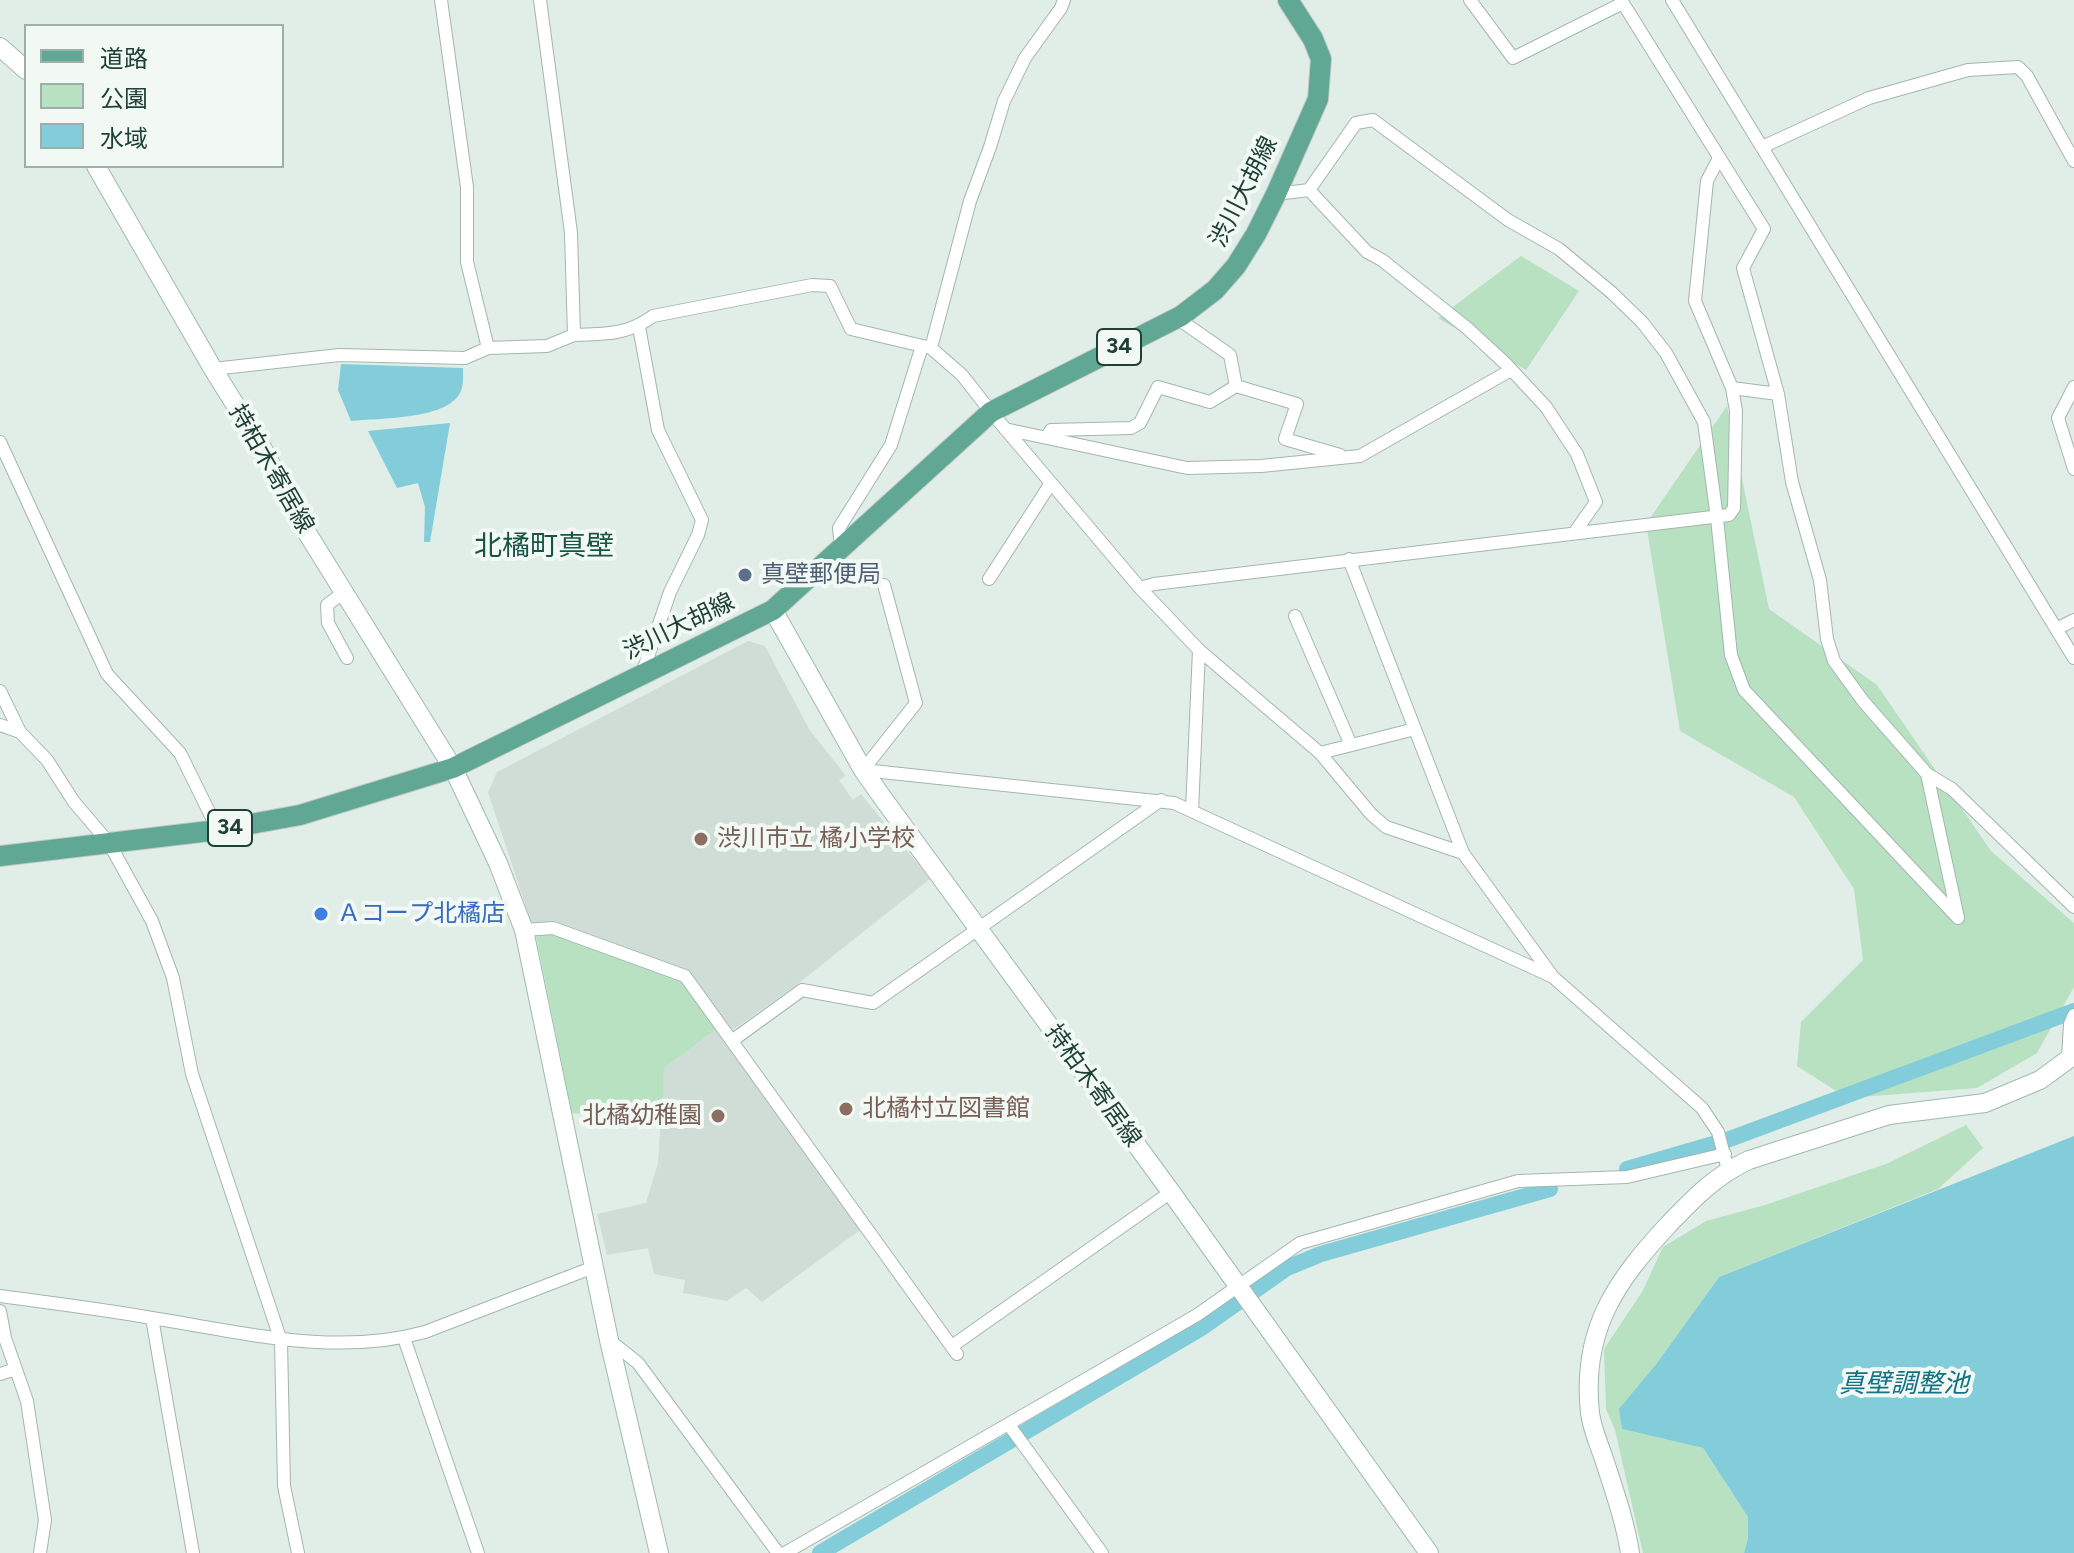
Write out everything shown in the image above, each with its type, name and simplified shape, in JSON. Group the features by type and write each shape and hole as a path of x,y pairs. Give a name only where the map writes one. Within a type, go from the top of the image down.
{"main road":[{"name":"渋川大胡線","path":"0,856 218,830 300,815 453,768 773,610 991,412 1177,318 1215,290 1236,266 1276,194 1318,99 1321,59 1313,39 1288,0"},
{"path":"0,47 24,68"},
{"name":"持柏木寄居線","path":"97,168 264,451 304,528 453,768 498,863 524,930 609,1340 659,1553"},
{"name":"持柏木寄居線","path":"773,610 863,770 1240,1287 1429,1553"},
{"path":"1630,1553 1621,1512 1590,1414 1590,1370 1597,1333 1611,1295 1633,1262 1697,1194 1725,1157 1749,1160 1889,1115 1985,1103 2040,1080 2071,1056"}],"street":[{"path":"441,0 467,187 467,262 488,348"},
{"path":"540,0 571,233 574,335"},
{"path":"841,548 839,528 891,445 926,347 1004,101 1025,58 1064,0"},
{"path":"1470,0 1513,58 1622,1 1764,229 1743,268 1778,394 1792,482 1820,580 1827,639 1834,661 1863,701 1927,774 1952,789 2074,907"},
{"path":"1672,0 2074,658"},
{"path":"1762,147 1869,98 1968,70 2018,67 2027,76 2074,161"},
{"path":"1276,194 1309,190 1356,123 1373,120 1508,220 1559,249 1611,292 1642,322 1666,353 1704,422 1731,655 1744,690 1958,918 1927,774"},
{"path":"1140,588 1349,559 1729,515 1734,508 1736,411 1732,388 1695,301 1707,181 1719,158"},
{"path":"1309,190 1367,252 1382,260 1467,328 1546,407 1577,454 1596,502 1575,532"},
{"path":"213,369 339,355 465,358 488,348 547,346 574,335 619,333 639,327 653,316 812,285 830,286 851,329 926,347 962,375 1140,588 1199,650 1320,753 1371,814 1386,827 1463,853"},
{"path":"1177,318 1230,355 1236,386"},
{"path":"639,327 658,430 702,520 698,535 670,592 642,674"},
{"path":"1005,429 1187,468 1261,466 1360,456 1511,370"},
{"path":"1047,437 1051,430 1131,428 1140,423 1158,387 1210,402 1236,386 1297,404 1285,439 1347,457"},
{"path":"2074,387 2058,418 2074,469"},
{"path":"1732,388 1778,394"},
{"path":"0,442 107,674 180,753 218,830"},
{"path":"989,579 1051,483"},
{"path":"785,1553 1010,1427 1197,1315 1240,1287 1284,1252 1308,1240 1518,1181 1627,1177 1725,1157 1718,1132 1702,1108 1553,977 1463,853 1349,559"},
{"path":"863,770 916,703 884,585"},
{"path":"344,592 327,605 328,623 347,658"},
{"path":"1295,616 1351,745"},
{"path":"2056,629 2074,620"},
{"path":"1192,811 1199,650"},
{"path":"0,691 20,732 47,760 74,802 109,843 152,921 173,978 192,1074 281,1341 284,1486 298,1553"},
{"path":"0,725 20,732"},
{"path":"1320,753 1415,729"},
{"path":"863,770 1161,800 1192,811 1553,977"},
{"path":"733,1040 802,990 873,1003 1161,800"},
{"path":"524,930 553,928 685,976 954,1350 1171,1192"},
{"path":"2071,1056 2070,1024 2074,1015"},
{"path":"0,1296 281,1341 359,1343 404,1338 425,1332 594,1267"},
{"path":"0,1311 5,1338 27,1401 45,1520 40,1553"},
{"path":"152,1318 193,1553"},
{"path":"404,1338 478,1553"},
{"path":"609,1340 638,1363 778,1553"},
{"path":"0,1374 16,1369"},
{"path":"1010,1427 1102,1553"}],"shaded area":[{"name":"渋川市立 橘小学校","path":"748,641 765,646 809,729 846,776 839,780 853,800 861,794 930,879 800,982 733,1030 681,968 554,921 532,925 488,792 497,772"},
{"path":"717,1029 860,1230 762,1302 746,1288 727,1301 683,1293 685,1280 654,1274 648,1248 607,1255 597,1214 646,1203 658,1163 664,1068"}],"green space":[{"path":"1521,256 1579,291 1526,370 1438,318"},
{"path":"1727,406 1769,609 1877,685 1991,851 2074,923 2074,987 2037,1053 1977,1088 1847,1098 1797,1066 1801,1022 1863,960 1854,889 1794,797 1680,731 1646,524"},
{"path":"552,932 680,978 717,1029 664,1068 662,1120 572,1113 536,936"},
{"path":"1966,1125 1983,1148 1938,1189 1719,1277 1620,1409 1622,1429 1703,1448 1748,1517 1744,1553 1643,1553 1615,1430 1606,1409 1604,1349 1642,1292 1663,1247 1706,1221 1765,1205 1886,1164"}],"water":[{"path":"341,364 463,368 462,387 452,402 426,413 351,421 338,390"},
{"path":"450,423 430,542 424,542 425,507 418,483 397,488 368,431"},
{"name":"真壁調整池","path":"2074,1136 2074,1553 1744,1553 1748,1517 1703,1448 1622,1429 1619,1409 1657,1363 1719,1277"}],"waterway":[{"path":"1627,1169 1727,1140 2074,1011"},
{"path":"820,1553 1203,1327 1287,1268 1321,1254 1550,1189"}],"place":[{"name":"真壁郵便局","path":"745,575"},
{"name":"渋川市立 橘小学校","path":"701,839"},
{"name":"Ａコープ北橘店","path":"321,914"},
{"name":"北橘村立図書館","path":"846,1109"},
{"name":"北橘幼稚園","path":"718,1116"}],"district":[{"name":"北橘町真壁","path":"544,547"}]}
